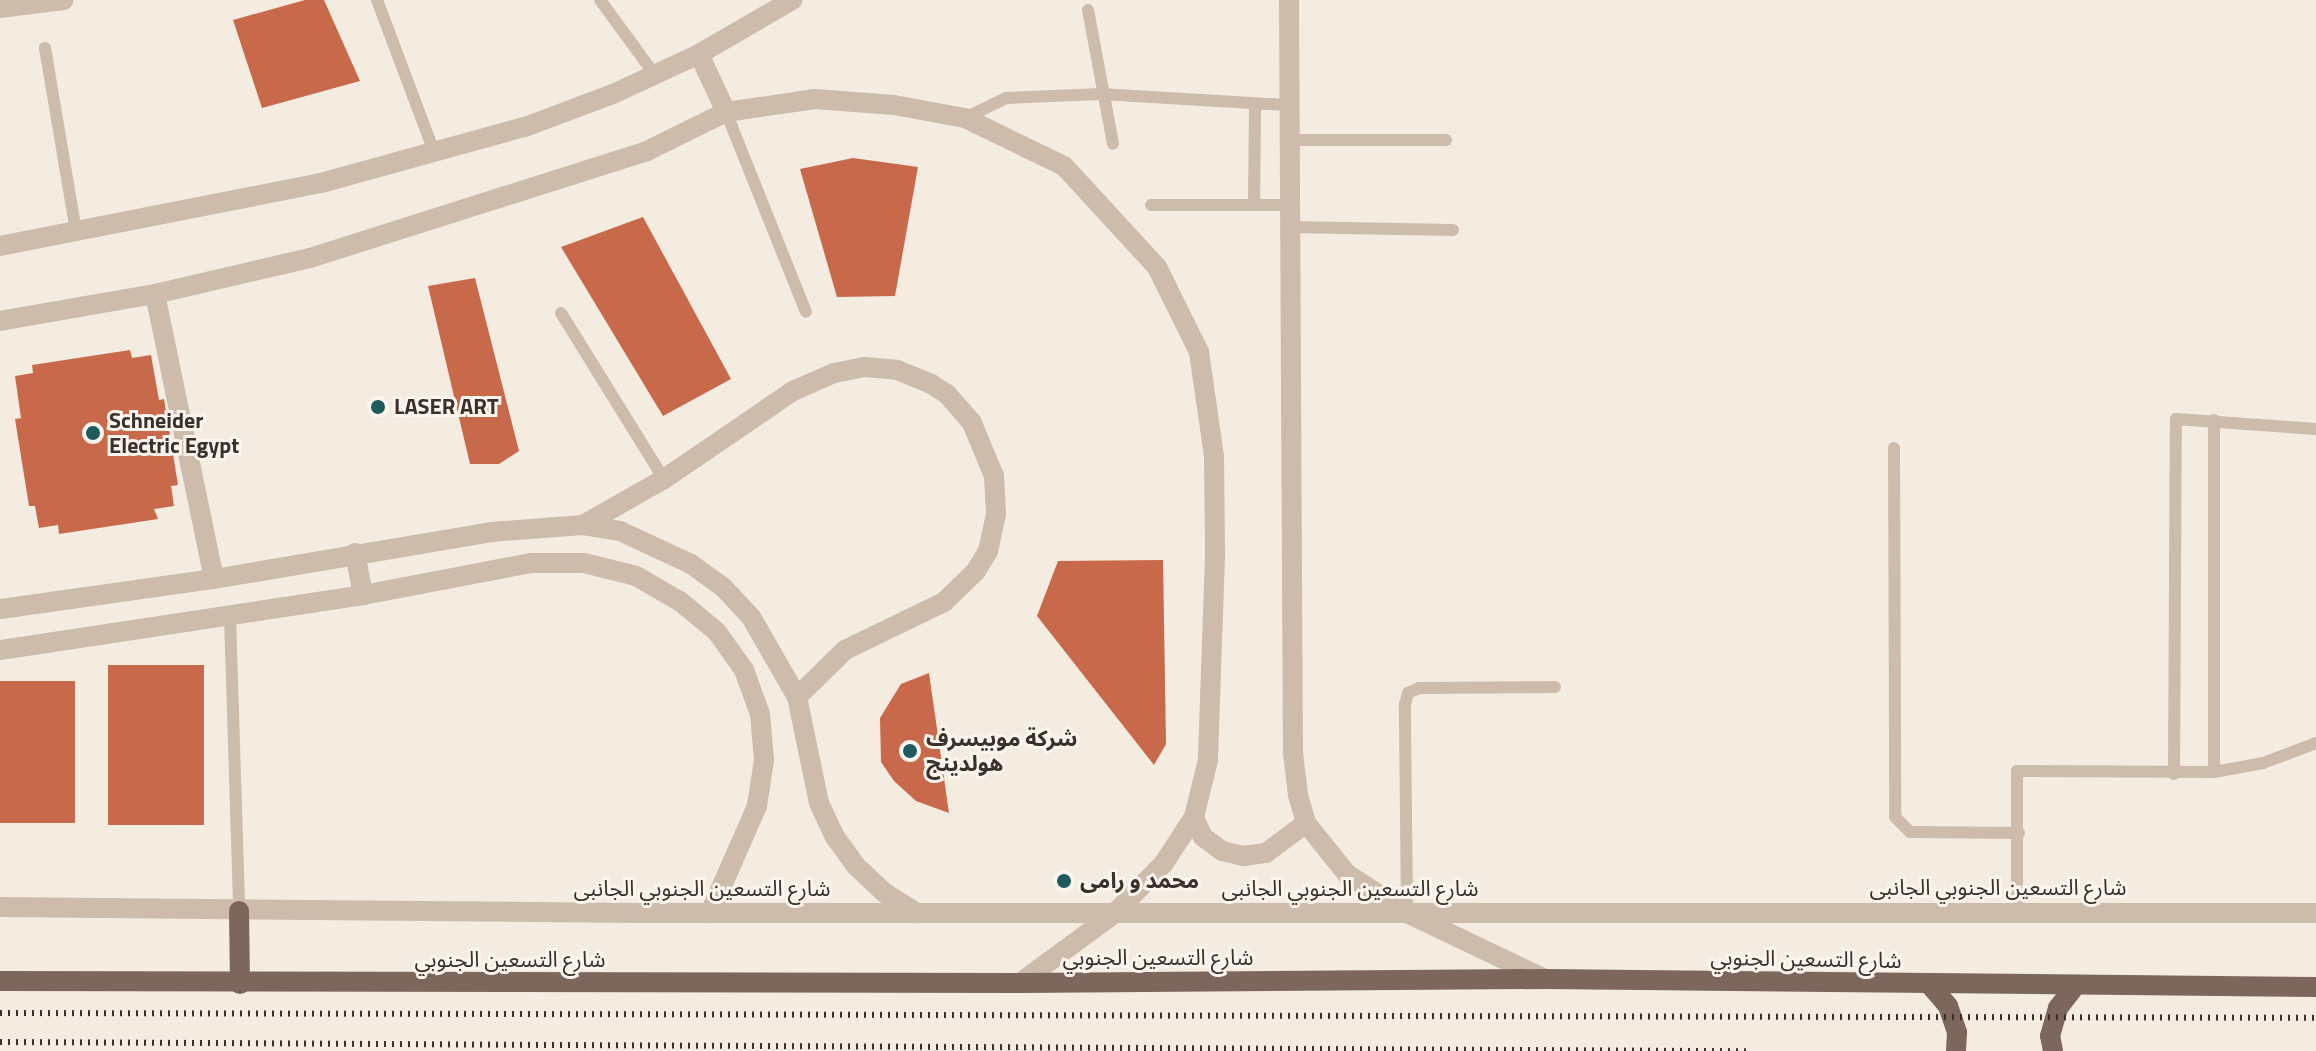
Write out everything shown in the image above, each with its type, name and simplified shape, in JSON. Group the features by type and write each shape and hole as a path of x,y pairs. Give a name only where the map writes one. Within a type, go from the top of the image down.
{"main road":[{"path":"239,911 240,984"},
{"name":"شارع التسعين الجنوبي","path":"0,981 240,984 1020,983 1545,979 2316,987"},
{"path":"1929,984 1948,1006 1957,1032 1956,1051"},
{"path":"2053,1051 2050,1036 2058,1008 2076,985"}],"street":[{"path":"0,8 64,0"},
{"path":"0,246 264,196 435,154 525,127 655,75 699,54 792,0"},
{"path":"1289,0 1287,140 1293,753 1306,823 1324,850 1347,874 1407,913 1545,979"},
{"path":"699,54 726,112"},
{"path":"0,321 155,294 339,249 647,151 726,112 815,99 894,105 965,118 1064,166 1157,267 1199,352 1214,456 1215,556 1208,760 1194,817 1164,863 1115,913 1020,983"},
{"path":"155,294 214,579"},
{"path":"583,525 664,479 793,391 849,369 881,368 914,376 947,394 972,423 989,458 996,495 993,533 976,571 936,607 878,631 845,650 797,697"},
{"path":"0,609 214,579 491,532 583,525 620,531 691,564 723,587 751,617 797,697 819,803 835,837 857,867 885,893 917,913"},
{"path":"355,553 363,595"},
{"path":"0,650 230,617 531,563 584,563 636,576 681,602 717,632 744,670 760,714 764,760 757,806 710,913"},
{"path":"1194,817 1203,837 1222,851 1244,856 1266,853 1306,823"},
{"name":"شارع التسعين الجنوبي الجانبى","path":"0,907 710,913 2316,913"}],"lane":[{"path":"377,0 435,154"},
{"path":"600,0 655,75"},
{"path":"1088,10 1101,94 1113,144"},
{"path":"45,48 76,232"},
{"path":"965,118 1006,98 1101,94 1288,105"},
{"path":"1254,205 1255,104"},
{"path":"726,112 806,312"},
{"path":"1287,140 1446,140"},
{"path":"1151,205 1288,205"},
{"path":"1288,227 1453,230"},
{"path":"561,313 664,479"},
{"path":"2174,774 2176,419 2316,429"},
{"path":"2214,420 2214,772"},
{"path":"1894,448 1895,817 1910,832 2019,833"},
{"path":"230,617 239,911"},
{"path":"1407,913 1405,705 1408,693 1419,688 1555,687"},
{"path":"2017,911 2017,771 2214,772 2263,763 2316,743"}],"building":[{"path":"305,0 324,0 360,81 262,108 233,20"},
{"path":"853,158 918,167 895,296 837,297 800,169"},
{"path":"643,217 731,379 663,416 561,247"},
{"path":"475,278 519,451 499,464 470,464 428,286"},
{"path":"130,350 132,358 151,355 159,400 164,399 178,485 171,486 174,506 154,509 158,519 59,534 58,525 39,528 35,506 29,506 15,419 21,418 15,376 33,373 32,365"},
{"path":"1163,560 1166,744 1154,765 1037,616 1058,561"},
{"path":"108,665 204,665 204,825 108,825"},
{"name":"شركة موبيسرف هولدينج","path":"929,673 949,813 916,801 894,781 881,762 880,718 901,684"},
{"path":"0,681 75,681 75,823 0,823"}],"railway":[{"path":"0,1013 2316,1018"},
{"path":"0,1042 1747,1051"}],"place":[{"name":"LASER ART","path":"378,407"},
{"name":"Schneider Electric Egypt","path":"93,433"},
{"name":"شركة موبيسرف هولدينج","path":"910,751"},
{"name":"محمد و رامى","path":"1064,881"}]}
